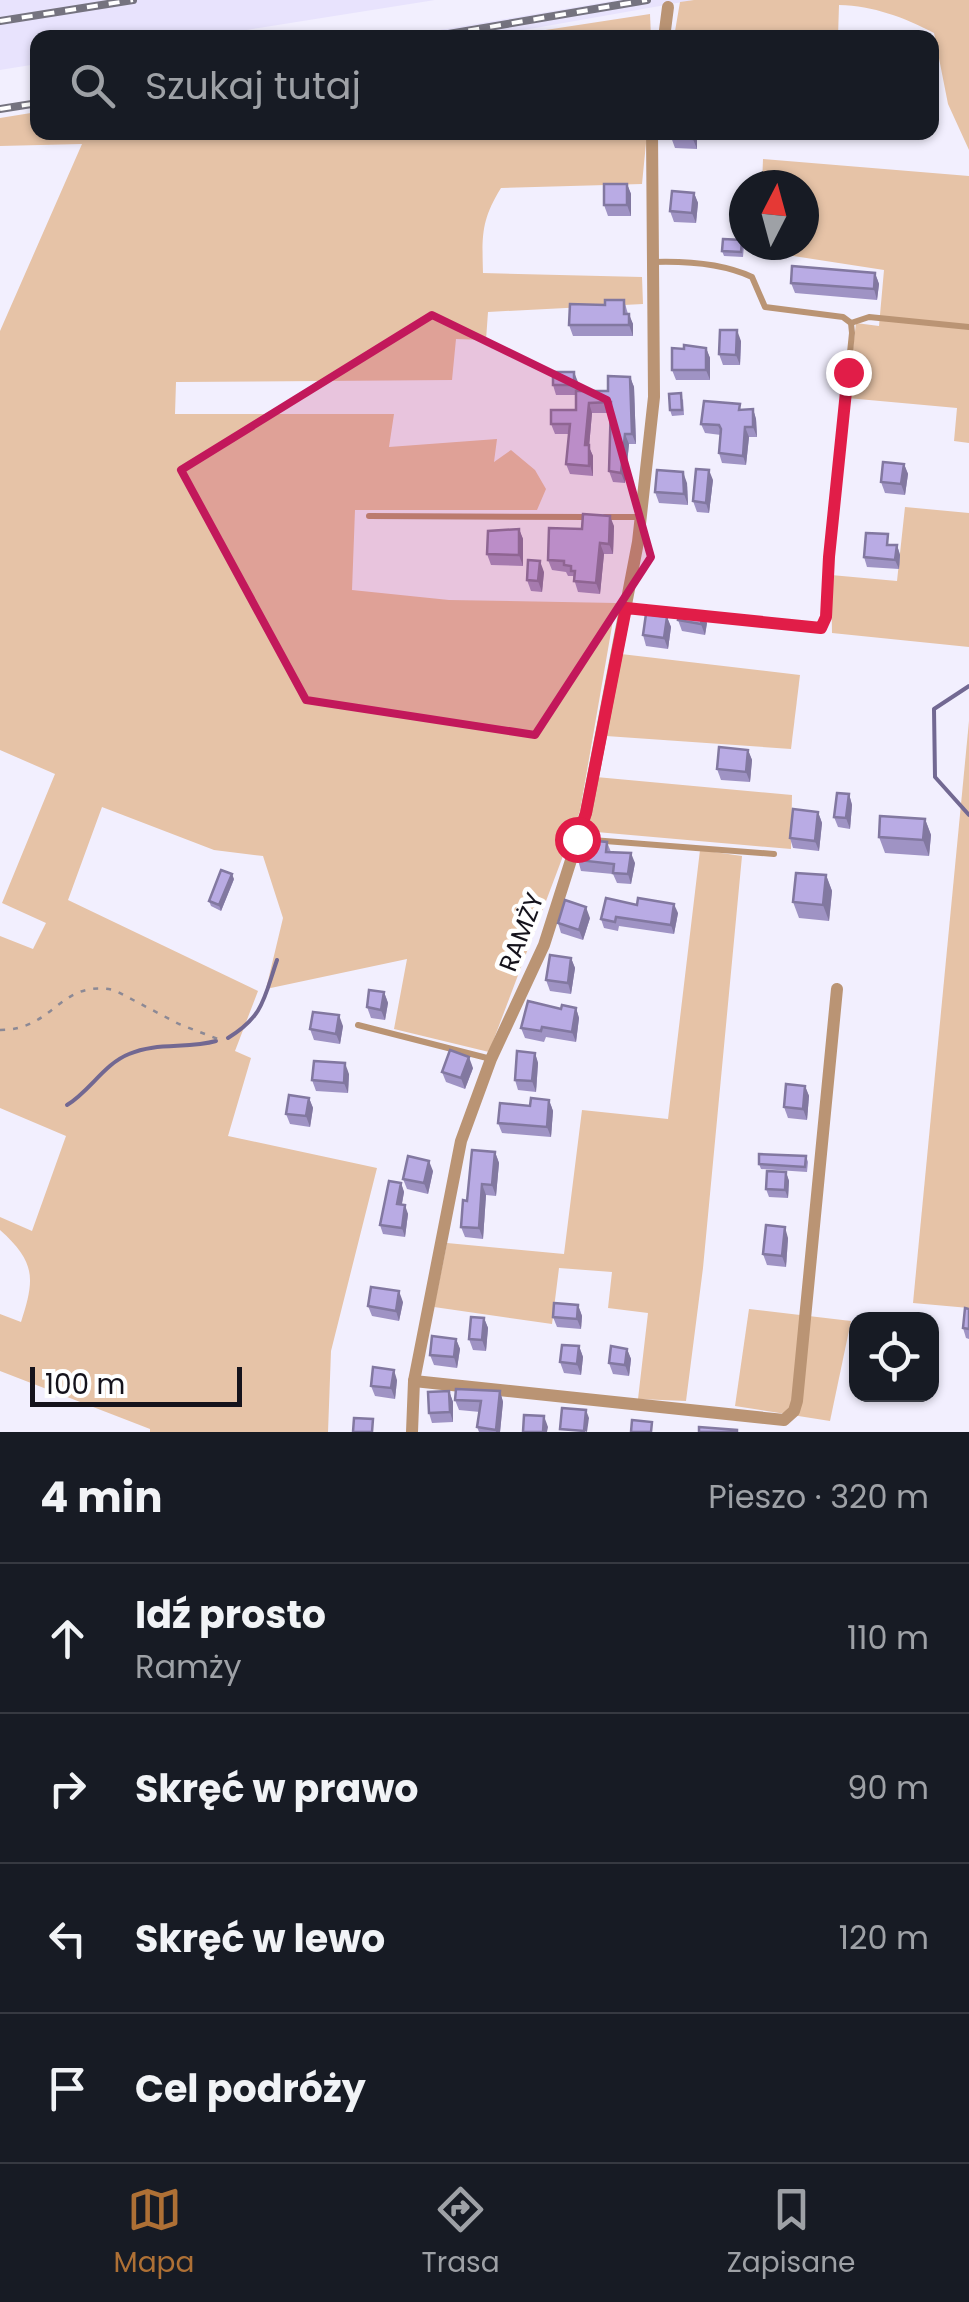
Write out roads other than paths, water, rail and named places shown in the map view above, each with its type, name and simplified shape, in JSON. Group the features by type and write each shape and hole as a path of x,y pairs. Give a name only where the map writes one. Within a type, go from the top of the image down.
{"street":[{"path":"665,30 668,7"},
{"name":"RAMŻY","path":"412,1432 414,1381 461,1141 491,1059 544,945 586,813 626,608 654,397 652,140"},
{"path":"414,1381 766,1425 784,1420 797,1400 838,989"}],"lane":[{"path":"652,262 680,261 740,271 752,277 765,307 843,317 851,323"},
{"path":"851,323 869,317 969,326"},
{"path":"626,608 821,628 826,617 851,323"},
{"path":"369,516 641,517"},
{"path":"577,839 774,854"},
{"path":"358,1026 491,1059"}],"waterway":[{"path":"969,686 934,709 935,777 969,815"},
{"path":"228,1038 256,1014 277,960"},
{"path":"67,1105 112,1064 129,1054 216,1041"}],"railway":[{"path":"0,21 133,0"},
{"path":"472,30 647,0"},
{"path":"0,109 30,104"}]}
